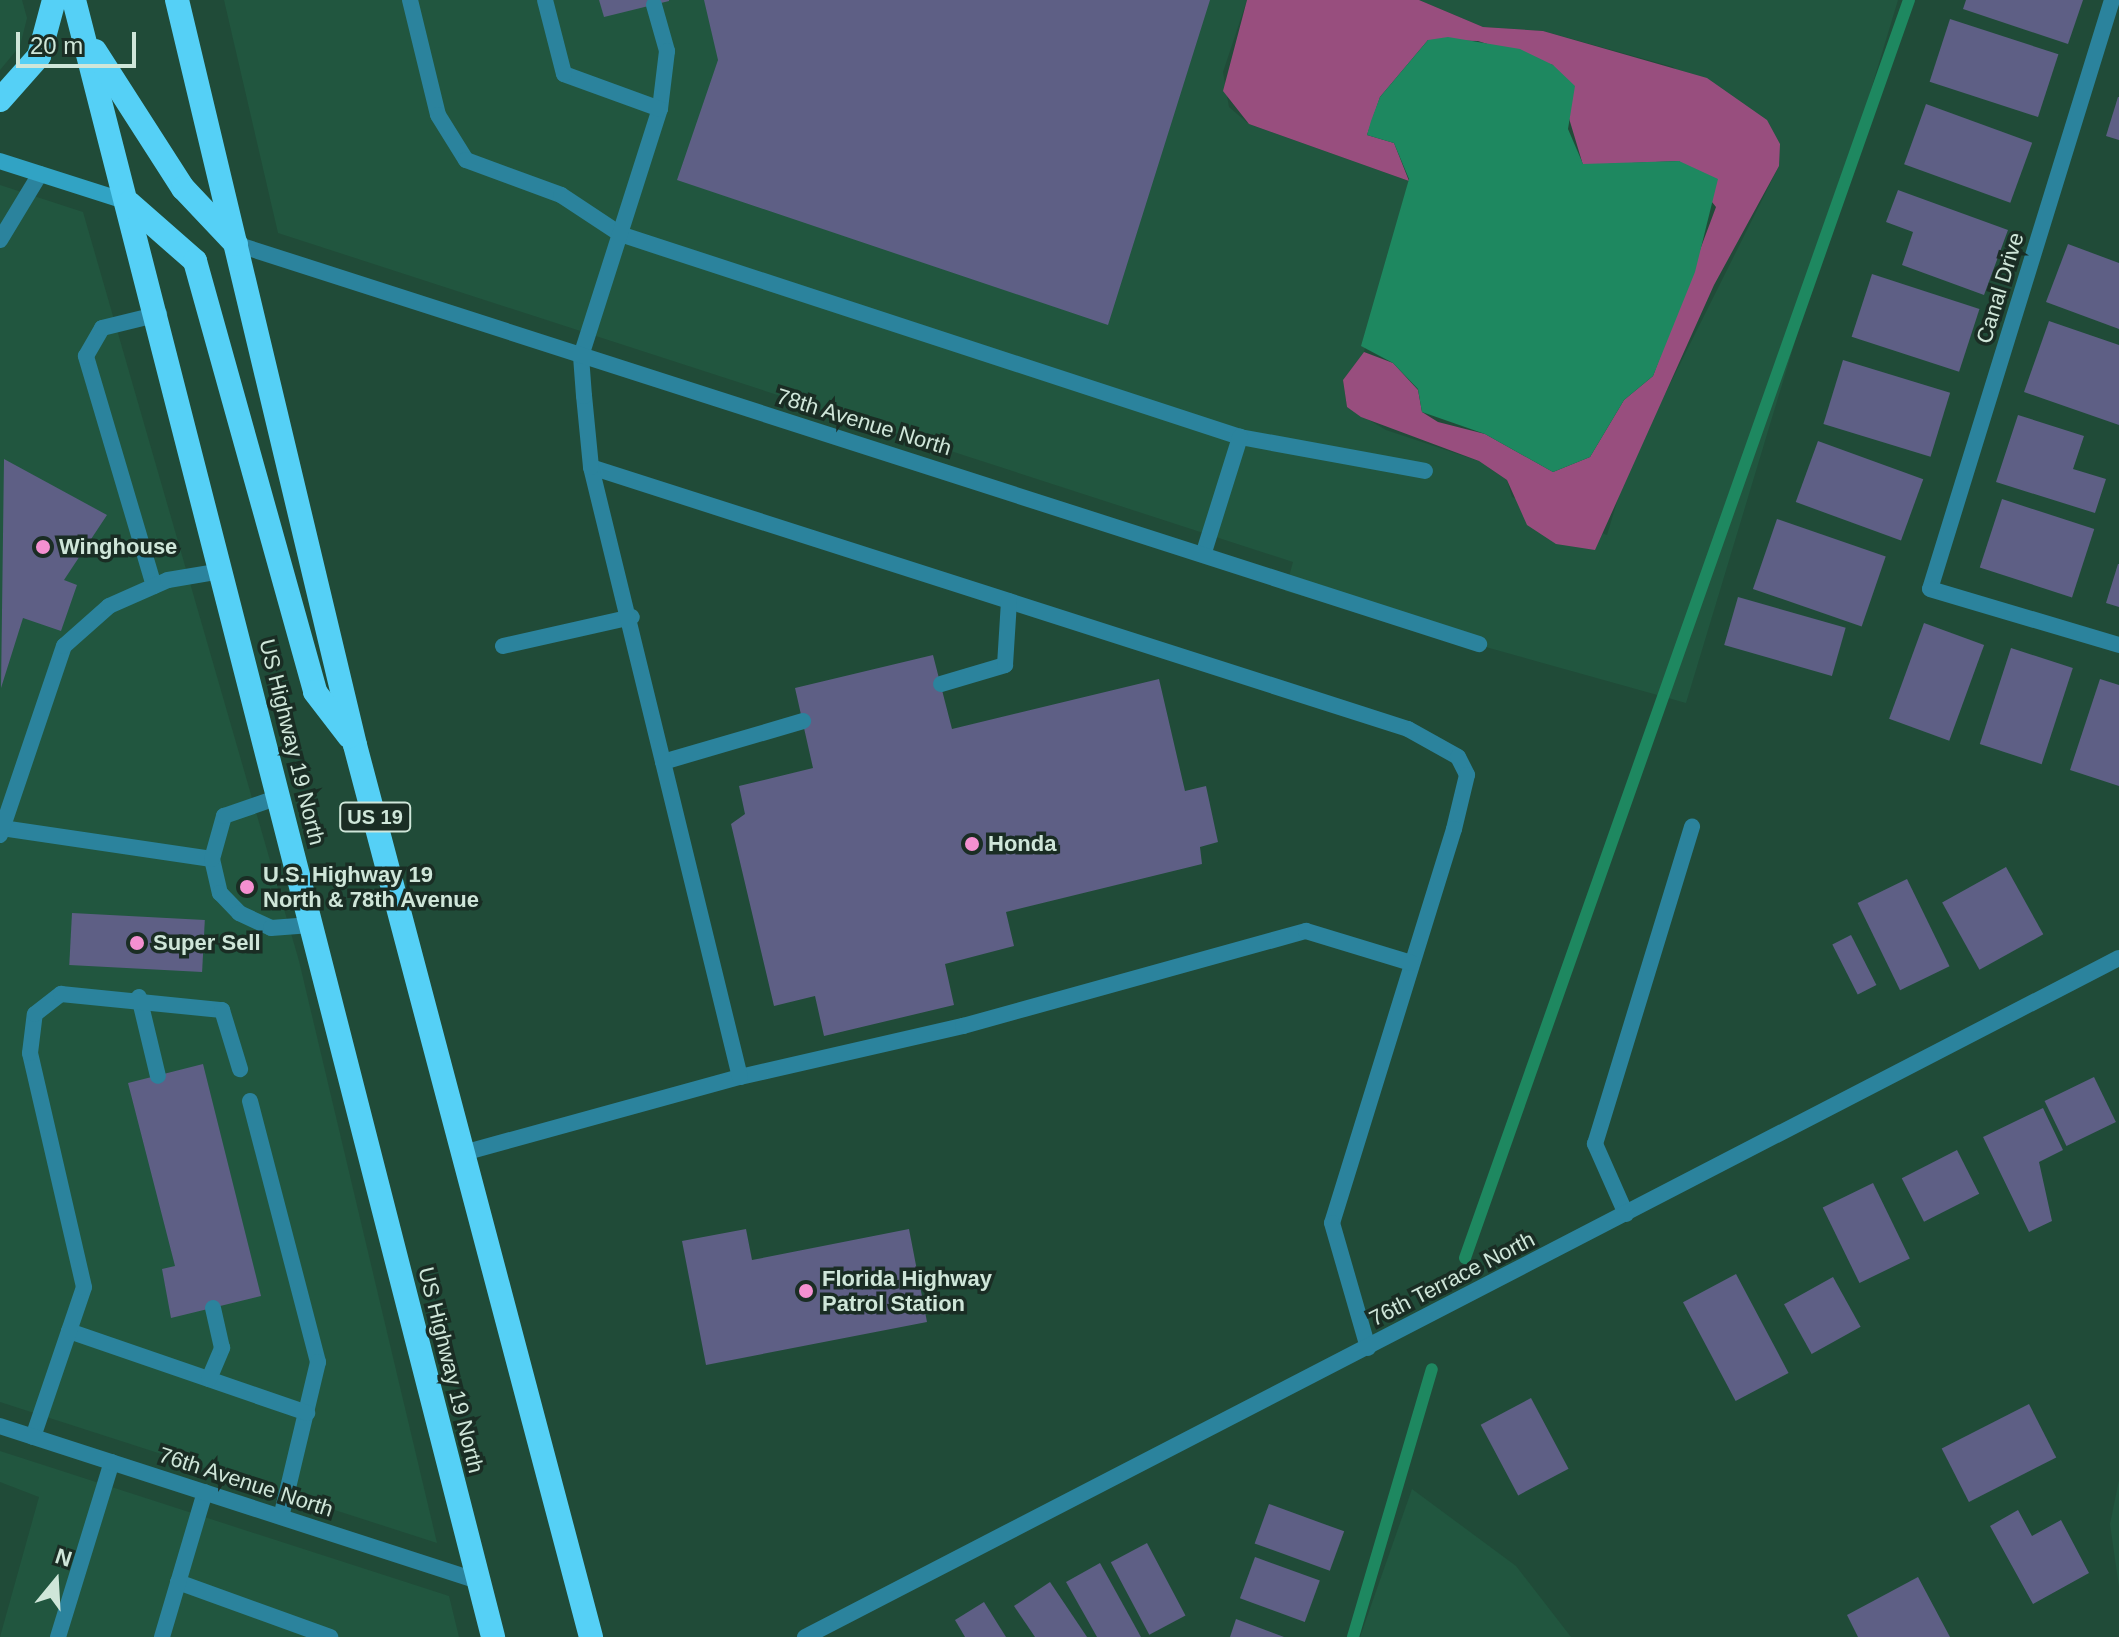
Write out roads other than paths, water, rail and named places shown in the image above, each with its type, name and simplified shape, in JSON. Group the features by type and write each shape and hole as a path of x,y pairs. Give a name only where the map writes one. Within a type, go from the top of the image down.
{"highway":[{"path":"0,100 39,56 54,0"},
{"name":"US Highway 19 North","path":"74,0 159,314 493,1637"},
{"name":"US 19","path":"177,0 355,745 467,1152 591,1637"},
{"path":"83,32 183,188 236,244"},
{"path":"128,202 195,261 315,692 355,745"}],"street":[{"path":"410,0 438,115 466,160 561,195 620,234 1240,437 1425,471"},
{"path":"545,0 564,74 660,109"},
{"name":"Canal Drive","path":"2112,0 1930,589 2119,645"},
{"path":"654,5 667,51 660,109 581,356 591,467 632,617 663,762 740,1077"},
{"path":"0,161 128,202"},
{"path":"0,240 40,174"},
{"name":"78th Avenue North","path":"236,244 1204,552 1479,644"},
{"path":"154,586 86,356 102,328 159,314"},
{"path":"1204,552 1240,437"},
{"path":"591,467 1408,729 1458,757 1467,775 1332,1223 1368,1348"},
{"path":"212,859 1,831 64,646 109,606 154,586 222,571"},
{"path":"941,684 1005,665 1009,601"},
{"path":"503,646 632,617"},
{"path":"663,762 803,721"},
{"path":"279,797 224,816 212,859 220,893 239,913 271,928 311,925"},
{"path":"1626,1214 1595,1144 1692,826"},
{"path":"467,1152 740,1077 963,1026 1306,931 1411,963"},
{"name":"76th Terrace North","path":"805,1637 2119,958"},
{"path":"33,1437 84,1287 30,1053 44,1001 61,994 139,997 222,1010 240,1069"},
{"path":"139,997 158,1076"},
{"path":"250,1101 318,1362 281,1517"},
{"path":"209,1379 222,1348 213,1308"},
{"path":"69,1331 307,1413"},
{"name":"76th Avenue North","path":"0,1426 478,1581"},
{"path":"58,1637 112,1462"},
{"path":"162,1637 205,1492"},
{"path":"178,1582 330,1637"}],"waterway":[{"path":"1465,1258 1909,0"},
{"path":"1353,1637 1432,1369"}],"place":[{"name":"Winghouse","path":"43,547"},
{"name":"Honda","path":"972,844"},
{"name":"U.S. Highway 19 North & 78th Avenue","path":"247,887"},
{"name":"Super Sell","path":"137,943"},
{"name":"Florida Highway Patrol Station","path":"806,1291"}]}
